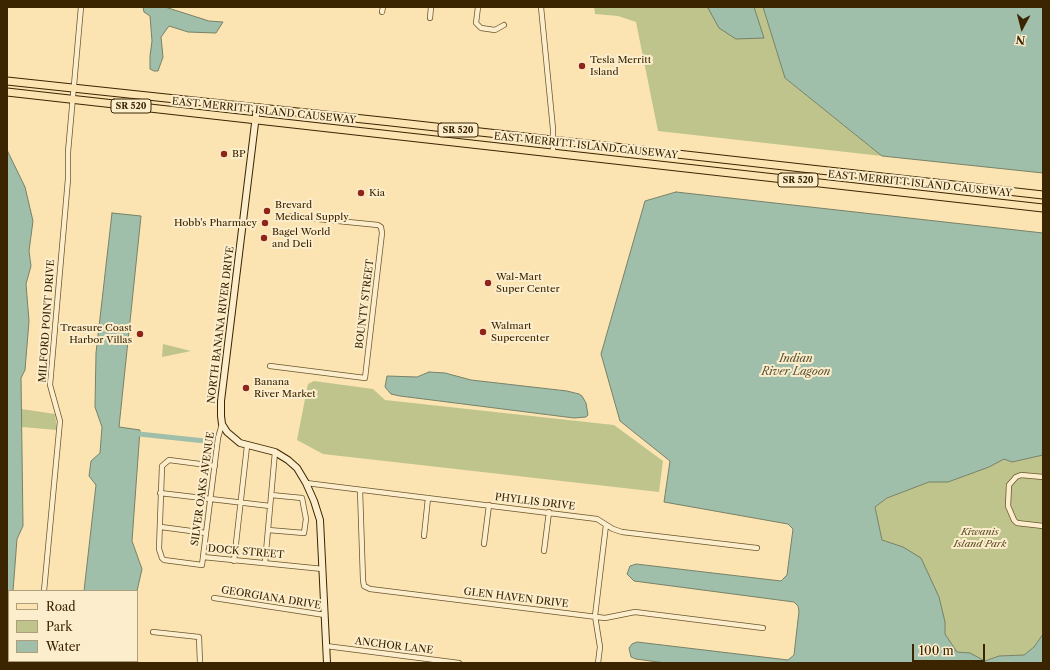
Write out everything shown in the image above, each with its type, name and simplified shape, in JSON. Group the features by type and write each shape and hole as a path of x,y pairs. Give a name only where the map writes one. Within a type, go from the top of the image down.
{"main road":[{"name":"EAST MERRITT ISLAND CAUSEWAY","path":"7,81 257,107 1043,195"},
{"name":"EAST MERRITT ISLAND CAUSEWAY","path":"7,92 1043,208"}],"street":[{"name":"MILFORD POINT DRIVE","path":"44,590 60,421 50,385 81,7"},
{"path":"430,18 432,7"},
{"path":"478,7 476,23 481,28 495,30 504,25"},
{"path":"541,7 553,153"},
{"name":"NORTH BANANA RIVER DRIVE","path":"222,424 221,401 257,107"},
{"name":"BOUNTY STREET","path":"270,366 365,378 382,233 381,227 288,216"},
{"path":"222,424 234,439 247,446 275,452 293,464 306,483 320,520 326,663"},
{"name":"SILVER OAKS AVENUE","path":"203,557 218,438 222,424"},
{"path":"234,561 247,446"},
{"path":"266,563 275,452"},
{"path":"206,533 160,527 162,466 168,460 215,466"},
{"path":"1043,477 1021,475 1016,477 1009,485 1008,506 1014,520 1017,523 1043,526"},
{"name":"PHYLLIS DRIVE","path":"306,483 597,519 622,532 757,548"},
{"name":"GLEN HAVEN DRIVE","path":"360,490 362,580 367,588 605,618 635,612 763,628"},
{"path":"160,493 270,506"},
{"path":"268,530 304,533 306,519 302,498 271,495"},
{"path":"424,536 428,498"},
{"path":"484,544 488,505"},
{"path":"544,551 548,512"},
{"path":"598,663 600,647 595,616 606,525"},
{"name":"DOCK STREET","path":"160,527 159,549 160,556 164,560 202,565 203,557 323,569"},
{"name":"GEORGIANA DRIVE","path":"214,598 325,615"},
{"path":"153,632 199,637 200,663"},
{"name":"ANCHOR LANE","path":"326,646 459,663"}],"green space":[{"path":"594,7 763,7 785,78 882,156 658,131 636,22 618,16 595,14"},
{"path":"163,344 191,351 162,357"},
{"path":"314,381 373,389 385,400 614,425 663,461 659,492 323,454 297,440 308,384"},
{"path":"22,409 55,414 57,430 22,427"},
{"name":"Kiwanis Island Park","path":"1043,455 1043,633 1034,647 1024,655 999,656 985,661 970,653 957,652 945,634 903,547 882,540 875,507 887,498 929,482 948,482 989,467 1004,459 1012,462"}],"water":[{"path":"143,7 165,7 209,21 223,22 216,33 188,32 169,26 161,37 163,57 158,71 154,71 150,69 152,41 150,16 144,12"},
{"path":"706,7 754,7 764,38 736,39 719,28"},
{"path":"763,7 1043,7 1043,173 882,156 785,78"},
{"path":"7,150 25,187 33,221 29,251 31,266 26,284 29,321 25,370 21,378 23,526 17,539 13,590 8,590 7,645"},
{"name":"Indian River Lagoon","path":"676,192 1043,233 1043,455 1012,462 1004,459 989,467 948,482 929,482 887,498 875,507 882,540 903,547 921,558 939,597 945,622 945,634 957,652 970,653 985,661 999,656 1024,655 1034,647 1043,634 1043,663 665,663 631,657 629,648 632,644 637,642 788,660 794,655 799,611 798,606 794,602 634,581 627,574 630,566 636,564 781,581 787,575 793,529 788,524 664,502 670,461 620,421 601,354 645,201"},
{"path":"112,213 141,216 119,427 140,430 132,541 142,569 137,590 84,590 96,485 89,476 91,461 100,453 102,427 95,407 96,353"},
{"path":"429,372 445,373 471,380 567,391 579,394 586,403 588,415 586,417 574,418 400,396 391,394 385,387 387,376 417,377"},
{"path":"138,662 140,663 75,663"}],"waterway":[{"path":"139,434 205,441"}],"place":[{"name":"Tesla Merritt Island","path":"582,66"},
{"name":"BP","path":"224,154"},
{"name":"Kia","path":"361,193"},
{"name":"Brevard Medical Supply","path":"267,211"},
{"name":"Hobb's Pharmacy","path":"265,223"},
{"name":"Bagel World and Deli","path":"264,238"},
{"name":"Wal-Mart Super Center","path":"488,283"},
{"name":"Walmart Supercenter","path":"483,332"},
{"name":"Treasure Coast Harbor Villas","path":"140,334"},
{"name":"Banana River Market","path":"246,388"}]}
